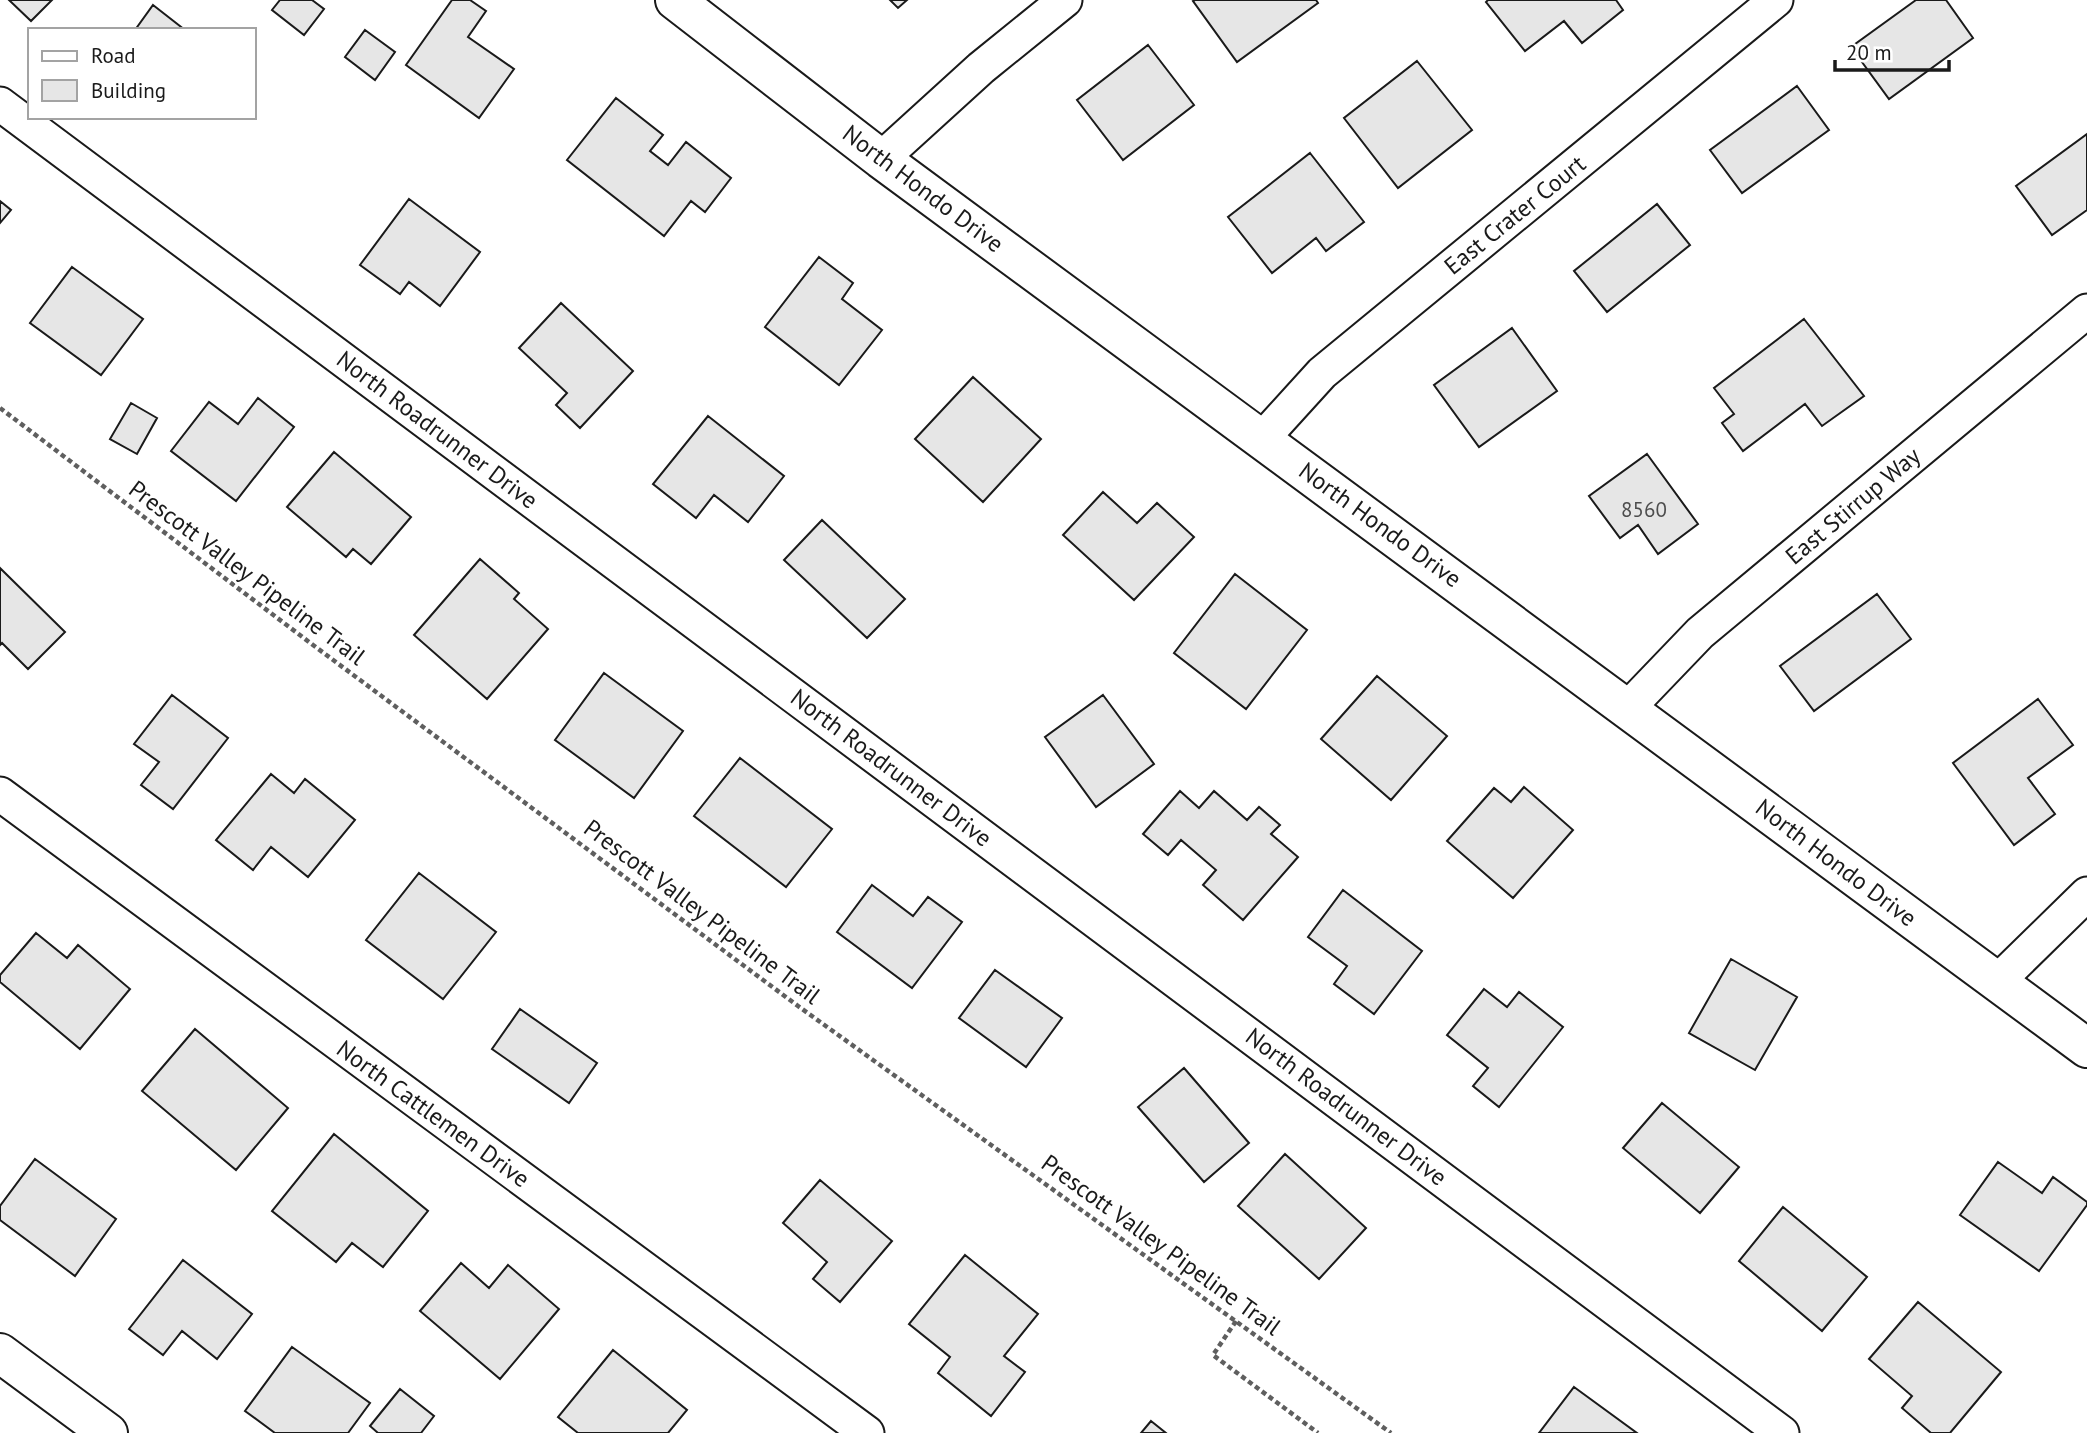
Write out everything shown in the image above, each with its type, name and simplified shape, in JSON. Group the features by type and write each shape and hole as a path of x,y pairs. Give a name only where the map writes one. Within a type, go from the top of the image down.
{"street":[{"name":"North Hondo Drive","path":"675,0 881,159 2087,1048"},
{"path":"881,159 981,68 1065,0"},
{"name":"East Crater Court","path":"1262,439 1322,373 1776,0"},
{"name":"North Roadrunner Drive","path":"0,104 1782,1433"},
{"name":"East Stirrup Way","path":"1628,708 1700,633 2087,312"},
{"name":"North Cattlemen Drive","path":"0,794 867,1433"},
{"path":"1997,982 2087,894"},
{"path":"0,1353 108,1433"}],"path":[{"name":"Prescott Valley Pipeline Trail","path":"0,408 798,1006 1391,1433"},
{"path":"1237,1321 1213,1355 1318,1433"}],"building":[{"path":"9,0 52,0 31,21"},
{"path":"280,0 312,0 324,9 304,35 272,10"},
{"path":"452,0 470,0 486,11 468,37 514,69 479,118 406,65"},
{"path":"890,0 907,0 898,8"},
{"path":"1316,0 1318,3 1237,62 1193,1"},
{"path":"1616,0 1623,10 1582,43 1564,21 1525,51 1486,2"},
{"path":"1916,0 1946,0 1973,38 1889,99 1851,47"},
{"path":"153,5 182,28 136,28"},
{"path":"365,30 395,52 375,80 345,57"},
{"path":"1148,45 1194,105 1123,160 1077,100"},
{"path":"1417,61 1472,130 1398,188 1344,118"},
{"path":"1797,86 1829,130 1742,193 1710,150"},
{"path":"616,98 663,135 650,151 668,165 686,142 731,178 705,212 691,201 664,236 567,160"},
{"path":"2087,134 2087,210 2052,235 2016,186"},
{"path":"1310,153 1364,222 1326,251 1316,238 1272,273 1228,217"},
{"path":"409,199 480,252 440,306 409,282 400,294 360,265"},
{"path":"0,201 11,210 0,223"},
{"path":"1657,204 1690,245 1607,312 1574,271"},
{"path":"819,257 853,283 842,299 882,330 839,385 765,327"},
{"path":"72,267 143,319 101,375 30,323"},
{"path":"561,303 633,371 580,428 556,405 567,393 519,348"},
{"path":"1804,319 1864,396 1822,426 1805,404 1743,451 1722,423 1734,414 1714,388"},
{"path":"1512,328 1557,391 1479,447 1434,385"},
{"path":"973,377 1041,439 983,502 915,439"},
{"path":"258,398 294,427 236,501 171,451 209,402 238,424"},
{"path":"131,403 157,418 137,454 110,439"},
{"path":"708,416 784,476 748,522 714,495 696,518 653,484"},
{"path":"334,452 411,517 371,564 353,549 346,557 287,507"},
{"path":"1647,454 1698,524 1658,554 1638,525 1620,538 1589,496"},
{"path":"1103,492 1137,523 1157,503 1194,537 1134,600 1063,535"},
{"path":"822,520 905,599 867,638 784,560"},
{"path":"480,559 519,593 514,599 548,629 487,699 414,635"},
{"path":"0,568 65,632 28,669 2,643 0,645"},
{"path":"1235,574 1307,630 1246,709 1174,653"},
{"path":"1877,594 1911,639 1814,711 1780,666"},
{"path":"604,673 683,731 634,798 555,740"},
{"path":"1377,676 1447,736 1391,800 1321,739"},
{"path":"172,695 228,738 173,809 141,785 159,762 134,744"},
{"path":"1103,695 1154,764 1096,807 1045,737"},
{"path":"2038,699 2073,745 2028,778 2055,814 2014,845 1953,763"},
{"path":"740,758 832,829 786,887 694,816"},
{"path":"271,774 294,793 305,779 355,820 308,877 271,847 253,870 216,840"},
{"path":"1524,787 1573,830 1513,898 1447,841 1494,788 1511,802"},
{"path":"1180,791 1199,808 1214,791 1247,820 1259,807 1280,825 1271,834 1298,857 1243,920 1203,885 1216,870 1181,840 1168,855 1143,834"},
{"path":"419,873 496,932 443,999 366,940"},
{"path":"872,885 913,916 928,897 962,922 912,988 837,932"},
{"path":"1343,890 1422,951 1374,1014 1334,984 1347,966 1308,937"},
{"path":"36,933 67,958 78,945 130,989 80,1049 0,982 0,975"},
{"path":"1731,959 1797,997 1755,1070 1689,1033"},
{"path":"995,970 1062,1018 1026,1067 959,1018"},
{"path":"1484,989 1507,1007 1519,992 1563,1027 1499,1107 1473,1086 1488,1068 1447,1035"},
{"path":"520,1009 597,1063 569,1103 492,1049"},
{"path":"195,1029 288,1108 236,1170 142,1091"},
{"path":"1184,1068 1249,1143 1204,1182 1138,1107"},
{"path":"1662,1103 1739,1167 1700,1213 1623,1148"},
{"path":"334,1134 428,1211 383,1267 352,1243 336,1262 272,1211"},
{"path":"1285,1154 1366,1228 1319,1279 1238,1206"},
{"path":"35,1159 116,1219 75,1276 0,1220 0,1206"},
{"path":"1998,1162 2042,1193 2053,1177 2087,1202 2039,1271 1960,1215"},
{"path":"820,1180 892,1241 840,1302 813,1279 827,1262 783,1223"},
{"path":"1783,1207 1867,1277 1822,1331 1739,1261"},
{"path":"965,1255 1038,1314 1004,1356 1025,1372 991,1416 938,1373 950,1357 909,1324"},
{"path":"183,1260 252,1314 217,1359 182,1331 163,1355 129,1329"},
{"path":"461,1263 489,1288 508,1265 559,1309 500,1379 420,1311"},
{"path":"1918,1302 2001,1372 1950,1433 1931,1433 1902,1408 1912,1396 1869,1359"},
{"path":"292,1347 370,1403 348,1433 275,1433 245,1411"},
{"path":"613,1350 687,1410 668,1433 578,1433 558,1417"},
{"path":"1574,1387 1637,1433 1539,1433"},
{"path":"400,1389 434,1416 421,1433 378,1433 370,1426"},
{"path":"1151,1421 1166,1433 1141,1433"}]}
